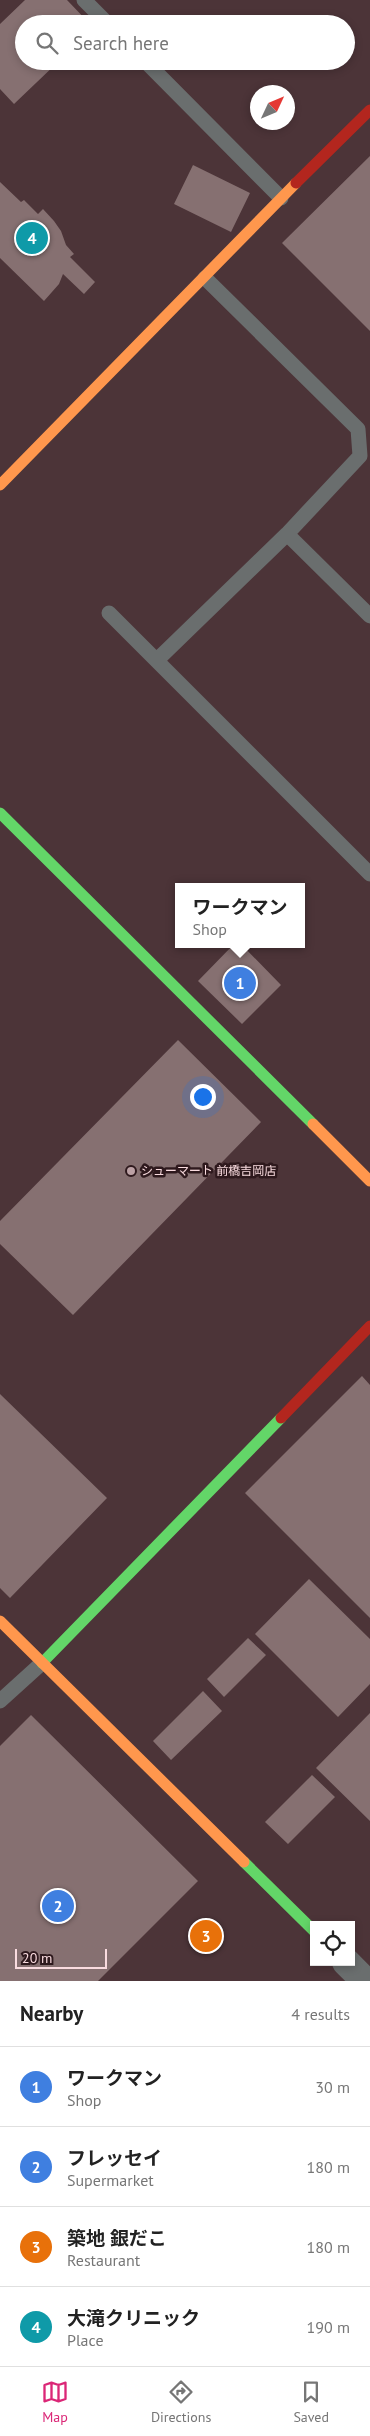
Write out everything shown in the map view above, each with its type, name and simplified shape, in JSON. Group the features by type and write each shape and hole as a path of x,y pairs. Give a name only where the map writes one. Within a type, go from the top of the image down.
{"street":[{"path":"0,485 205,278 280,198 370,110"},
{"path":"0,813 370,1181"},
{"path":"42,1663 370,1326"},
{"path":"0,1621 310,1927"},
{"path":"350,1966 364,1981"}],"lane":[{"path":"84,0 99,15"},
{"path":"154,70 280,198"},
{"path":"157,660 287,534 360,456 358,429 205,278"},
{"path":"287,534 370,616"},
{"path":"109,613 370,874"},
{"path":"0,1701 42,1663"}],"building":[{"path":"25,0 67,0 81,15 15,15 15,70 50,70 14,104 0,89 0,24"},
{"path":"370,156 370,331 282,243"},
{"path":"193,165 250,193 231,232 174,204"},
{"path":"0,182 21,202 24,200 38,214 43,209 54,221 61,231 66,245 74,254 70,257 95,282 84,294 63,274 59,284 44,301 0,258"},
{"path":"230,948 245,948 281,985 242,1024 198,981"},
{"name":"シューマート 前橋吉岡店","path":"178,1040 261,1122 73,1315 0,1244 0,1221"},
{"path":"362,1376 370,1385 370,1618 245,1493"},
{"path":"0,1394 107,1498 10,1598 0,1588"},
{"path":"309,1579 370,1639 370,1684 338,1717 255,1634"},
{"path":"248,1638 266,1655 224,1697 207,1679"},
{"path":"203,1691 222,1711 171,1760 153,1741"},
{"path":"370,1713 370,1821 316,1768"},
{"path":"31,1715 198,1881 98,1981 0,1981 0,1746"},
{"path":"312,1775 335,1797 288,1844 265,1822"}],"traffic: fast":[{"path":"0,813 313,1124"},
{"path":"42,1663 281,1418"},
{"path":"244,1862 310,1927"}],"traffic: slow":[{"path":"0,485 296,183"},
{"path":"313,1124 370,1181"},
{"path":"0,1621 244,1862"}],"traffic: jam":[{"path":"296,183 370,110"},
{"path":"281,1418 370,1326"}],"place":[{"name":"大滝クリニック","path":"32,238"},
{"name":"ワークマン","path":"240,983"},
{"name":"シューマート 前橋吉岡店","path":"131,1171"},
{"name":"フレッセイ","path":"58,1906"},
{"name":"築地 銀だこ","path":"206,1936"}]}
